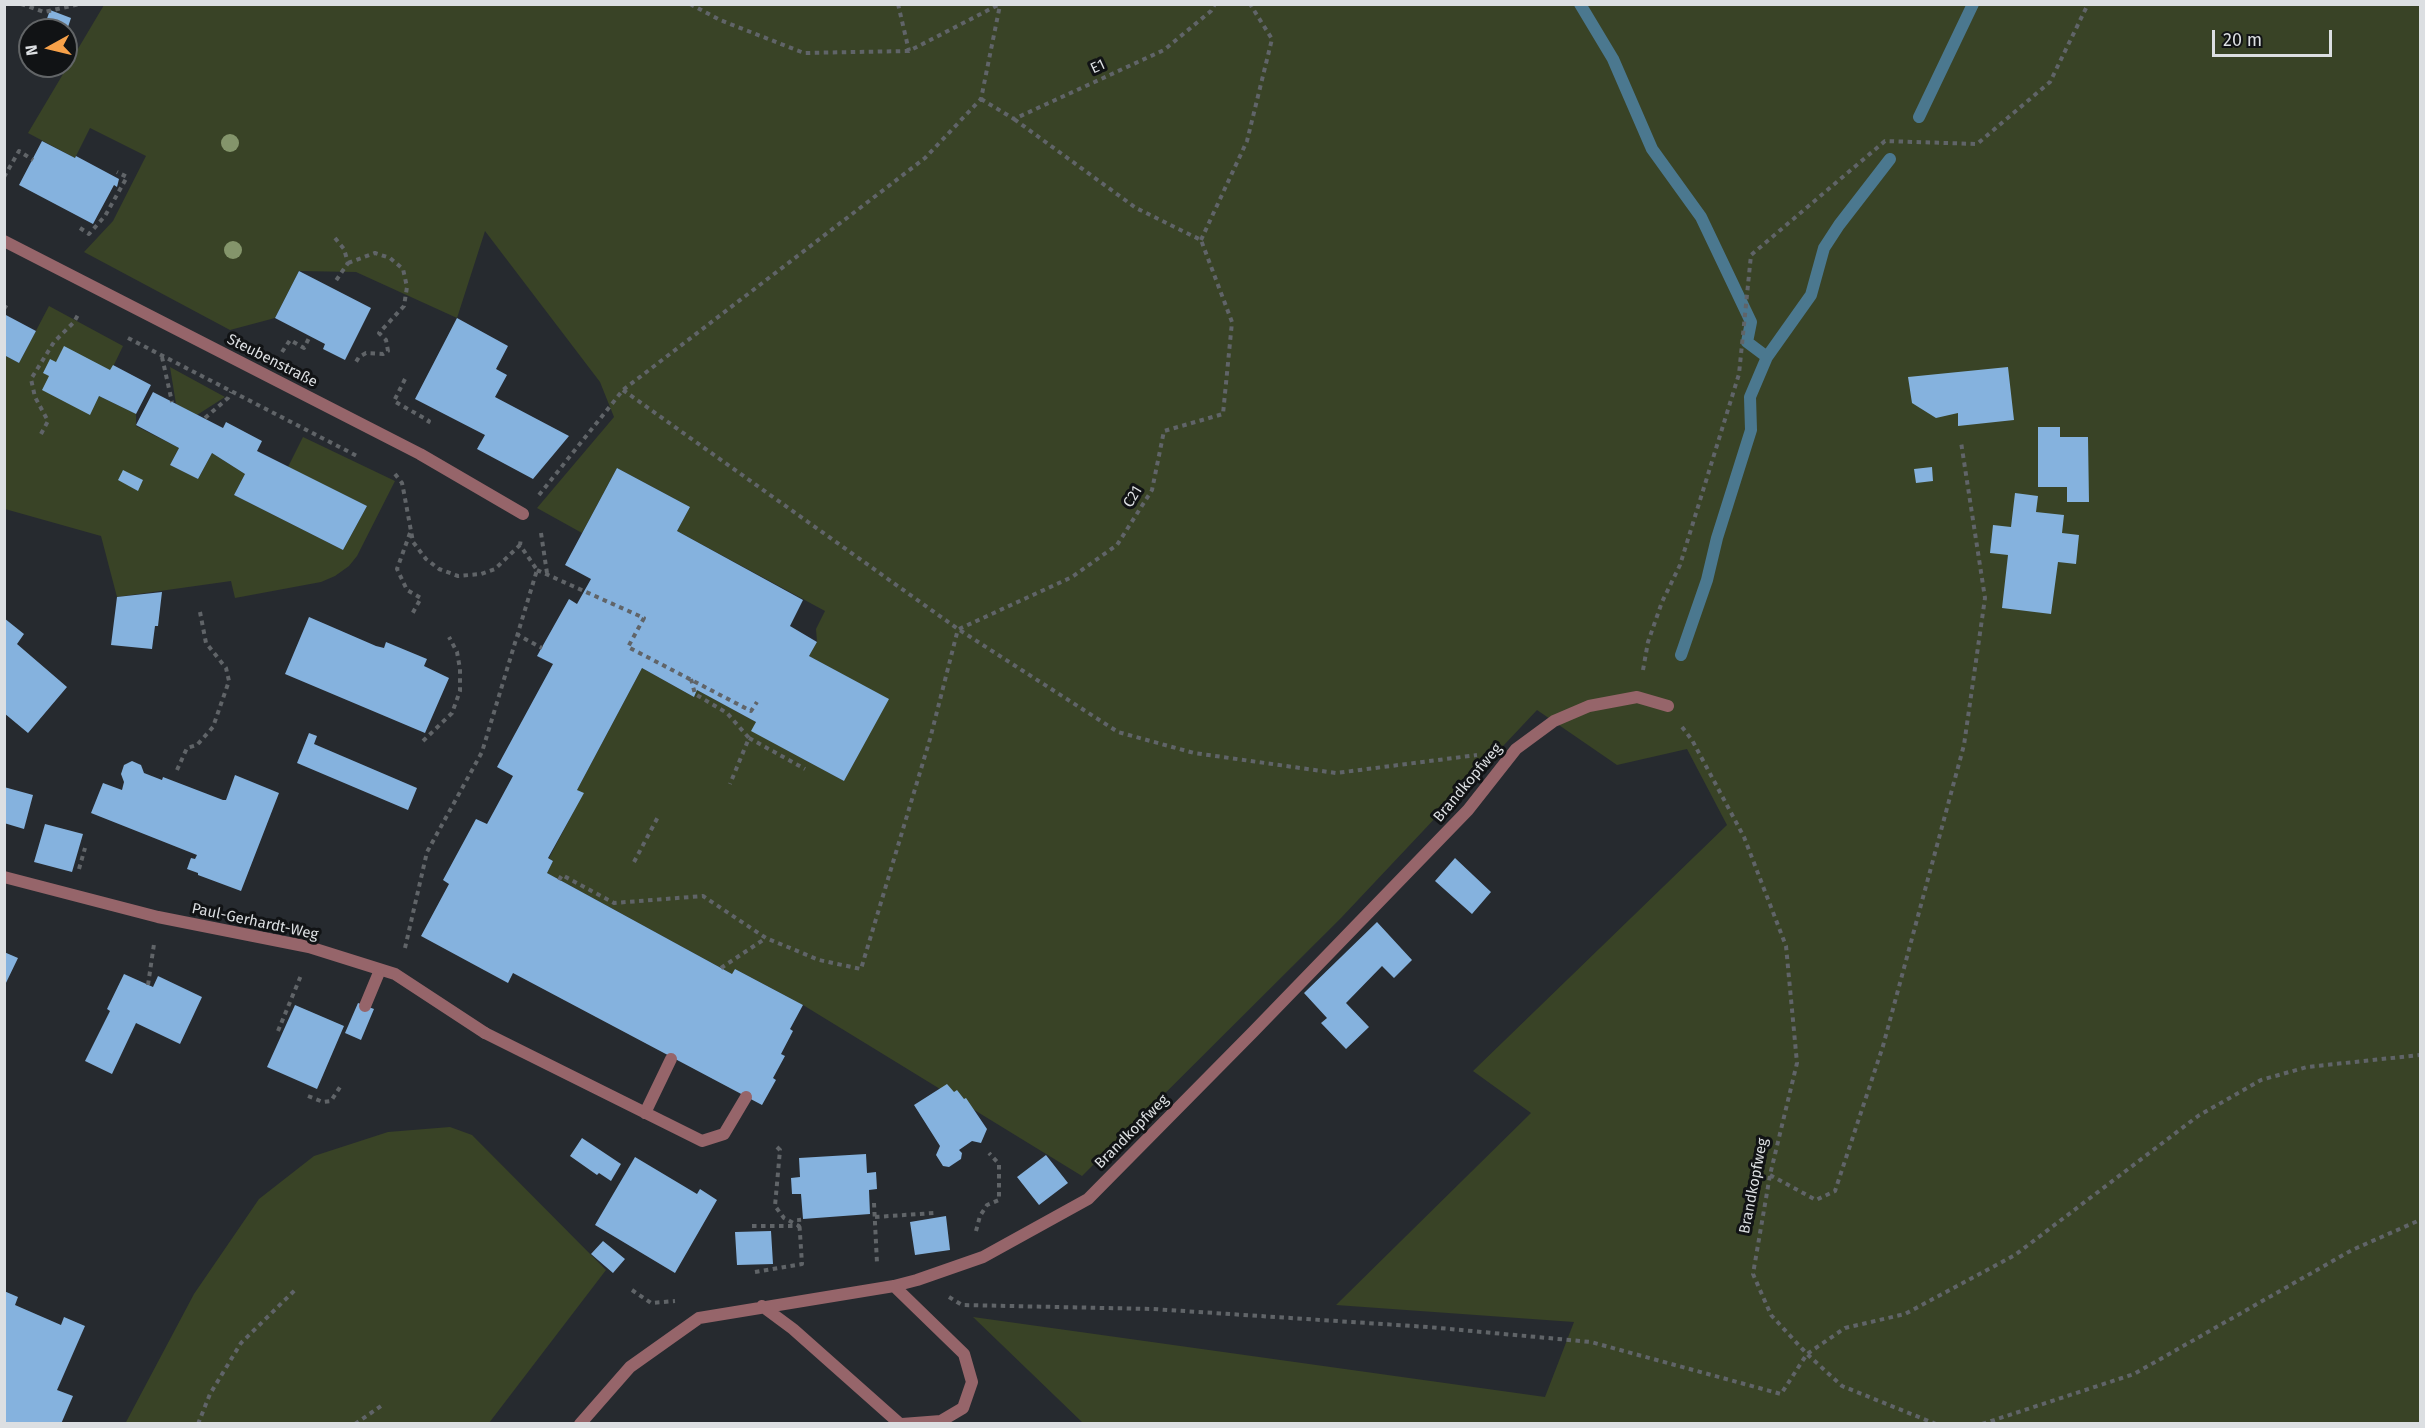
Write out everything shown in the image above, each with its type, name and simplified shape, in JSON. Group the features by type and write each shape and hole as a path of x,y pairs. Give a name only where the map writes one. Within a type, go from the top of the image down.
{"street":[{"name":"Steubenstraße","path":"4,241 420,454 523,514"},
{"name":"Brandkopfweg","path":"580,1424 630,1367 699,1318 894,1286 916,1280 983,1257 1088,1198 1468,810 1516,750 1554,721 1589,706 1637,697 1668,706"},
{"name":"Paul-Gerhardt-Weg","path":"4,877 73,893 158,917 309,947 395,974 485,1033 702,1142 724,1134 746,1097"},
{"path":"365,1006 380,970"},
{"path":"645,1113 671,1059"},
{"path":"762,1306 793,1329 901,1424 941,1421 963,1408 972,1382 964,1354 894,1286"}],"path":[{"path":"21,4 44,12 80,4"},
{"path":"690,4 720,20 804,53 909,51 1000,5"},
{"path":"898,4 909,51"},
{"name":"E1","path":"1014,118 1164,50 1211,12 1215,4"},
{"path":"981,99 1014,118 1136,208 1201,240 1247,141 1272,39 1250,4"},
{"path":"1637,697 1648,642 1662,602 1680,565 1739,374 1751,255 1885,141 1977,144 2050,82 2088,4"},
{"path":"757,702 751,711 628,647 644,618 537,570 520,545 523,514 623,390 925,158 981,99 1000,5"},
{"path":"4,177 19,152 33,160"},
{"path":"80,228 89,234 105,216 127,177 117,172"},
{"path":"335,238 344,249 348,263"},
{"name":"C21","path":"958,629 1072,578 1117,545 1152,490 1164,431 1223,414 1232,322 1201,240"},
{"path":"335,282 348,263 375,253 390,258 403,269 407,287 404,306 379,333 386,340 388,351 386,353 366,353 359,357 354,365"},
{"path":"41,434 48,421 35,397 31,379 54,342 79,313 70,308"},
{"path":"121,334 362,458"},
{"path":"280,354 290,340 304,348 310,336"},
{"path":"162,356 172,402"},
{"path":"405,380 394,401 429,421"},
{"path":"623,390 958,629 1118,732 1194,753 1336,772 1413,765 1516,750"},
{"path":"205,418 228,398 231,392"},
{"path":"1770,1175 1816,1200 1835,1191 1883,1046 1964,745 1985,598 1961,442"},
{"path":"388,471 397,475 402,483 413,542 426,559 440,569 458,576 481,574 495,568 520,545"},
{"path":"540,522 547,574"},
{"path":"410,532 397,569 406,590 421,598 411,616"},
{"path":"395,974 407,942 427,852 482,752 537,570"},
{"path":"177,770 187,748 197,745 213,727 229,681 226,668 206,643 200,612"},
{"path":"559,880 562,875 614,903 703,896 766,938 819,960 861,969 930,739 958,629"},
{"path":"516,634 542,648"},
{"path":"423,741 452,713 460,691 457,652 449,637"},
{"path":"691,679 695,694 727,712 750,738 806,770"},
{"name":"Brandkopfweg","path":"1668,706 1692,740 1744,837 1786,946 1797,1063 1770,1175 1753,1274 1771,1315 1807,1354 1842,1386 1936,1424"},
{"path":"730,784 750,738"},
{"path":"634,862 659,815"},
{"path":"148,985 158,917"},
{"path":"722,968 766,938"},
{"path":"278,1031 303,971 309,947"},
{"path":"916,1280 962,1305 1153,1309 1428,1327 1591,1342 1781,1394 1807,1354 1845,1328 1905,1314 2015,1255 2198,1116 2261,1080 2307,1067 2421,1054"},
{"path":"308,1096 323,1102 331,1101 340,1087"},
{"path":"776,1146 780,1150 774,1206 784,1218 799,1226"},
{"path":"983,1257 975,1228 987,1206 999,1200 999,1164 989,1153"},
{"path":"874,1203 878,1287"},
{"path":"875,1217 934,1213"},
{"path":"755,1272 802,1264 799,1218"},
{"path":"1982,1424 2134,1374 2352,1250 2421,1220"},
{"path":"752,1226 799,1226"},
{"path":"198,1424 210,1394 241,1343 295,1290"},
{"path":"632,1290 651,1303 683,1300 699,1318"},
{"path":"355,1424 381,1406"}],"green space":[{"path":"104,5 2420,5 2420,1423 1083,1423 973,1317 1545,1397 1574,1322 1336,1305 1531,1113 1473,1071 1727,825 1687,749 1617,765 1537,710 1341,918 1082,1176 803,1005 735,969 732,974 547,873 553,861 549,858 583,794 577,790 642,668 694,697 697,690 756,722 752,731 844,781 888,699 809,656 817,642 816,629 825,611 677,531 690,507 617,468 582,533 537,508 614,417 600,382 485,231 457,318 356,272 299,271 275,318 230,330 84,252 113,221 146,156 90,128 75,158 28,133 61,78 78,78 78,49"},
{"path":"49,306 123,346 99,396 136,414 136,426 179,448 170,465 198,479 212,453 245,474 234,495 343,550 367,506 288,467 303,437 395,481 357,556 349,566 321,582 235,598 231,581 117,597 101,536 5,509 4,355 19,363"},
{"path":"170,367 225,397 197,415 176,404"},
{"path":"450,1127 472,1135 606,1270 489,1423 125,1424 194,1294 259,1199 314,1156 388,1132"}],"building":[{"path":"50,10 71,18 47,18"},
{"path":"42,141 119,179 117,187 114,185 93,224 19,185"},
{"path":"299,271 371,308 345,360 323,349 325,344 275,318"},
{"path":"4,314 36,331 19,363 4,355"},
{"path":"457,318 508,346 496,369 507,375 495,397 569,436 533,479 477,449 485,435 415,399"},
{"path":"64,346 110,370 113,365 151,385 136,414 99,396 90,415 42,390 49,376 43,373 50,359 56,362"},
{"path":"2008,367 2014,420 1958,426 1958,413 1936,418 1912,403 1908,377"},
{"path":"153,392 223,428 226,422 262,441 257,451 367,506 343,550 234,495 245,474 212,453 198,479 170,465 179,448 136,425"},
{"path":"2038,427 2060,427 2060,437 2088,437 2089,502 2067,502 2067,487 2038,487"},
{"path":"1932,467 1933,481 1916,483 1914,469"},
{"path":"617,468 690,507 677,531 803,600 790,626 817,642 809,656 889,699 844,781 751,731 756,722 697,690 694,697 642,668 577,790 584,793 548,858 553,861 547,873 732,974 735,969 803,1005 790,1029 793,1031 781,1054 785,1056 773,1078 776,1080 762,1105 513,973 508,983 421,936 449,884 443,880 476,819 487,824 513,776 497,767 553,664 537,656 569,599 577,604 591,579 565,565"},
{"path":"123,470 143,480 138,491 118,480"},
{"path":"2015,493 2038,496 2036,512 2064,515 2062,533 2079,535 2076,564 2058,562 2051,614 2002,608 2008,555 1990,553 1993,525 2011,527"},
{"path":"162,592 158,626 155,626 152,649 111,645 117,597"},
{"path":"309,617 376,646 384,648 386,642 427,659 424,666 449,678 425,733 285,674"},
{"path":"4,618 24,634 17,644 67,687 28,733 4,713"},
{"path":"309,733 317,736 314,744 417,788 408,810 297,763"},
{"path":"132,761 141,765 144,773 162,780 163,777 223,800 226,800 235,775 279,793 241,891 187,869 191,858 195,859 197,855 91,813 103,783 122,790 124,782 121,774 124,765"},
{"path":"4,787 33,795 24,829 4,823"},
{"path":"45,824 83,834 72,872 34,862"},
{"path":"1455,858 1491,892 1472,914 1435,881"},
{"path":"1377,922 1412,960 1394,978 1382,966 1346,1003 1369,1027 1346,1049 1321,1023 1327,1018 1304,993"},
{"path":"4,952 18,958 4,987"},
{"path":"124,974 153,987 158,976 202,997 180,1044 136,1023 112,1074 85,1061 110,1011 107,1009"},
{"path":"358,1003 374,1009 361,1040 345,1033"},
{"path":"295,1005 344,1026 317,1089 267,1067"},
{"path":"947,1084 954,1092 957,1090 964,1099 966,1098 987,1129 981,1143 972,1141 959,1150 962,1153 961,1159 949,1167 943,1166 936,1155 940,1146 914,1105"},
{"path":"582,1138 621,1164 611,1181 599,1173 597,1175 570,1156"},
{"path":"866,1154 867,1173 876,1172 877,1189 869,1190 870,1214 803,1219 801,1194 792,1194 791,1178 800,1177 799,1158"},
{"path":"1046,1155 1068,1183 1039,1205 1017,1177"},
{"path":"635,1157 697,1194 700,1189 717,1200 675,1273 595,1225"},
{"path":"946,1216 950,1250 915,1255 910,1222"},
{"path":"771,1231 773,1264 737,1265 735,1232"},
{"path":"603,1241 625,1259 613,1273 591,1254"},
{"path":"4,1291 18,1297 15,1305 61,1325 64,1317 85,1326 57,1390 73,1396 61,1424 4,1424"}],"waterway":[{"path":"1580,4 1613,59 1652,149 1701,217 1751,322 1747,342 1767,357 1750,397 1751,430 1717,538 1707,580 1681,655"},
{"path":"1919,117 1973,4"},
{"path":"1767,357 1811,295 1824,248 1890,159"}]}
